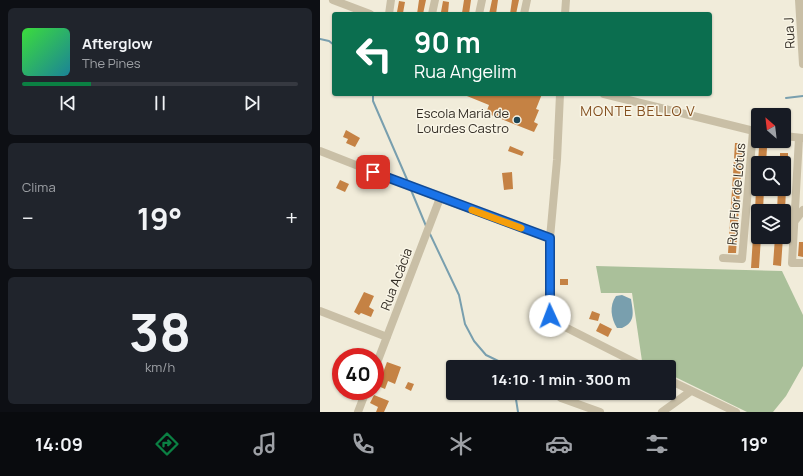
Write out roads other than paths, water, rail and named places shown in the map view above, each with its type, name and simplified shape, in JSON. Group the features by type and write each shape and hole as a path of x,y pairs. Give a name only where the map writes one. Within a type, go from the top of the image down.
{"street":[{"path":"333,0 348,2 366,12"},
{"path":"389,12 391,0"},
{"path":"432,12 434,0"},
{"path":"479,12 482,0"},
{"path":"524,12 527,0"},
{"path":"565,12 566,0"},
{"name":"Rua J","path":"799,0 803,64"},
{"path":"560,96 557,160 550,238 550,316 553,320 630,360"},
{"path":"612,96 751,131"},
{"path":"791,137 801,138 793,222 792,263 803,263"},
{"name":"Rua Flor de Lótus","path":"723,258 742,259 753,148"},
{"path":"320,151 440,198 550,238"},
{"name":"Rua Acácia","path":"383,348 440,198"},
{"path":"793,222 803,210"},
{"path":"320,311 387,337"},
{"path":"676,384 736,412"},
{"path":"662,412 691,391"},
{"path":"358,412 363,400"},
{"path":"567,400 600,412"}],"water":[{"path":"622,295 631,299 632,320 626,326 617,328 612,316 612,304 616,296"}],"waterway":[{"path":"320,39 329,41 332,43"},
{"path":"373,96 373,101 409,184"},
{"path":"786,98 803,96"},
{"path":"411,190 426,226"},
{"path":"430,234 459,295 465,324 474,341 486,355 496,360"},
{"path":"516,400 518,412"}],"place":[{"name":"Escola Maria de Lourdes Castro","path":"517,120"}],"district":[{"name":"MONTE BELLO V","path":"638,111"}]}
